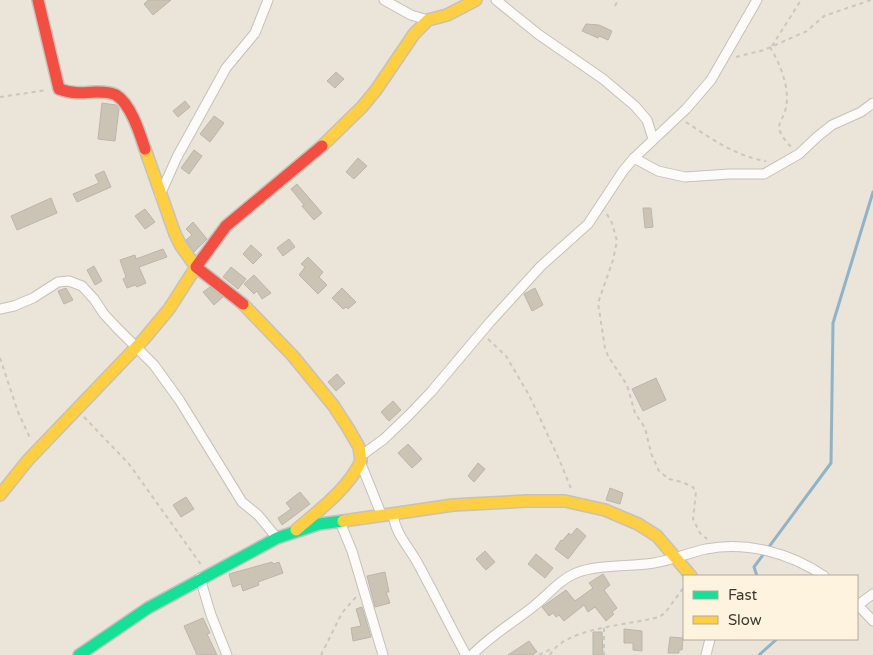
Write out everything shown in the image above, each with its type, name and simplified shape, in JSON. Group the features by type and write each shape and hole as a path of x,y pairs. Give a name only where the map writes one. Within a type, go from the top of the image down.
{"street":[{"path":"38,0 59,89 70,93 109,93 118,96 124,102 141,138 160,195 181,246 196,267 244,304 327,397 356,440 361,459 388,515 416,561 466,655"},
{"path":"160,195 177,157 218,81 226,68 255,33 268,0"},
{"path":"384,0 411,15 428,20"},
{"path":"0,495 169,309 196,267 226,226 314,152 362,107 376,90 414,34 428,20 447,15 476,0"},
{"path":"496,0 538,34 602,79 635,106 647,120 653,140"},
{"path":"296,530 331,498 361,459 431,392 480,333 540,266 588,224 623,171 634,158 686,109 711,80 757,0"},
{"path":"634,158 658,171 685,178 729,174 764,174 798,154 832,125 861,112 873,103"},
{"path":"0,309 14,306 32,298 58,282 69,281 82,286 110,320 154,365 180,401 242,502 258,515 276,538"},
{"path":"79,655 148,608 276,538 319,524 453,505 565,501 605,510 638,524 657,536 690,575"},
{"path":"340,522 352,551 383,655"},
{"path":"472,655 481,645 535,605 566,578 578,572 655,563 718,547 732,547 770,551 787,556 822,575"},
{"path":"204,576 211,615 227,655"},
{"path":"858,603 873,594"},
{"path":"858,605 873,621"},
{"path":"706,655 710,640"}],"path":[{"path":"615,6 618,0"},
{"path":"771,46 801,0"},
{"path":"724,60 771,46 807,31 824,16 871,0"},
{"path":"771,46 782,73 787,93 786,106 779,127 780,133 798,154"},
{"path":"0,97 59,89"},
{"path":"677,117 718,142 746,156 763,161 784,163"},
{"path":"601,206 612,223 617,241 613,260 598,303 605,348 630,391 635,413 645,428 651,453 659,471 669,479 693,487 696,492 693,514 695,523 700,532 718,547"},
{"path":"480,333 506,356 529,395 559,459 576,503"},
{"path":"0,358 22,421 38,451"},
{"path":"77,410 129,464 204,576"},
{"path":"539,655 586,632 659,617 665,613 683,588"},
{"path":"321,655 342,613 364,589"},
{"path":"604,628 604,655"},
{"path":"550,655 554,648"}],"building":[{"path":"148,0 171,0 153,15 144,4"},
{"path":"586,24 599,25 612,31 608,40 582,31"},
{"path":"336,72 344,79 335,88 327,81"},
{"path":"185,101 190,107 178,117 173,111"},
{"path":"102,103 116,105 119,109 115,141 98,139"},
{"path":"214,116 224,123 210,142 200,134"},
{"path":"194,150 202,156 189,174 181,168"},
{"path":"358,158 367,166 354,179 346,172"},
{"path":"104,171 111,187 77,202 73,194 99,183 95,175"},
{"path":"297,184 322,213 314,220 291,189"},
{"path":"51,198 57,213 17,230 11,216"},
{"path":"643,208 651,208 653,227 645,228"},
{"path":"145,209 155,222 145,229 135,216"},
{"path":"193,222 207,239 194,252 186,240 192,235 186,229"},
{"path":"289,239 295,247 283,256 277,248"},
{"path":"251,245 262,255 253,264 243,254"},
{"path":"163,249 167,257 139,267 146,283 137,287 135,285 127,288 123,279 126,277 120,260 135,255 136,259"},
{"path":"308,257 323,272 319,277 327,285 318,294 299,275 305,267 301,264"},
{"path":"94,266 102,281 95,285 87,270"},
{"path":"231,267 246,279 238,289 223,277"},
{"path":"254,275 271,293 262,299 257,291 254,294 244,284"},
{"path":"210,287 223,297 214,305 203,292"},
{"path":"66,288 73,300 64,304 58,291"},
{"path":"342,288 356,302 348,309 346,307 343,309 332,298"},
{"path":"535,288 543,305 532,311 524,294"},
{"path":"337,374 345,383 336,391 328,382"},
{"path":"656,378 666,400 643,411 632,389"},
{"path":"393,401 401,410 389,421 381,412"},
{"path":"408,444 422,459 412,468 398,453"},
{"path":"478,463 485,469 474,482 468,476"},
{"path":"610,488 623,493 620,504 606,500"},
{"path":"300,492 310,504 282,525 278,518 291,509 286,503"},
{"path":"186,497 194,509 181,517 173,505"},
{"path":"577,528 586,536 568,559 555,549 561,540 569,533 571,535"},
{"path":"485,551 495,562 486,570 476,559"},
{"path":"536,554 553,568 545,578 528,564"},
{"path":"272,562 273,564 279,562 283,573 258,582 259,585 243,591 241,584 233,587 229,574"},
{"path":"385,572 389,592 386,592 390,603 375,607 367,576"},
{"path":"603,574 610,585 604,590 617,608 612,612 614,614 606,621 595,607 588,612 584,605 564,621 559,615 556,617 553,613 549,616 542,607 566,590 575,601 593,588 589,583"},
{"path":"362,607 371,637 353,641 351,628 361,626 356,609"},
{"path":"203,618 210,633 207,634 217,655 197,655 184,626"},
{"path":"624,629 642,631 642,651 633,650 633,643 624,643"},
{"path":"593,632 602,632 603,655 593,655"},
{"path":"670,637 683,638 682,650 679,650 679,653 668,653"},
{"path":"529,641 537,652 532,655 508,655"}],"waterway":[{"path":"757,575 754,567 831,463 833,323 873,192"},
{"path":"759,655 776,640"}],"traffic: fast":[{"path":"79,655 148,608 277,538 319,524 343,521"}],"traffic: slow":[{"path":"322,146 362,107 376,90 414,34 428,20 447,15 476,0"},
{"path":"0,495 28,460 144,339 169,309 196,267 175,234 145,149"},
{"path":"243,304 293,356 333,405 359,447 361,461 349,481 296,530"},
{"path":"343,521 453,505 565,501 605,510 638,524 657,536 690,575"}],"traffic: jam":[{"path":"38,0 59,89 83,93 104,92 116,95 130,112 145,149"},
{"path":"243,304 196,267 226,226 322,146"}]}
